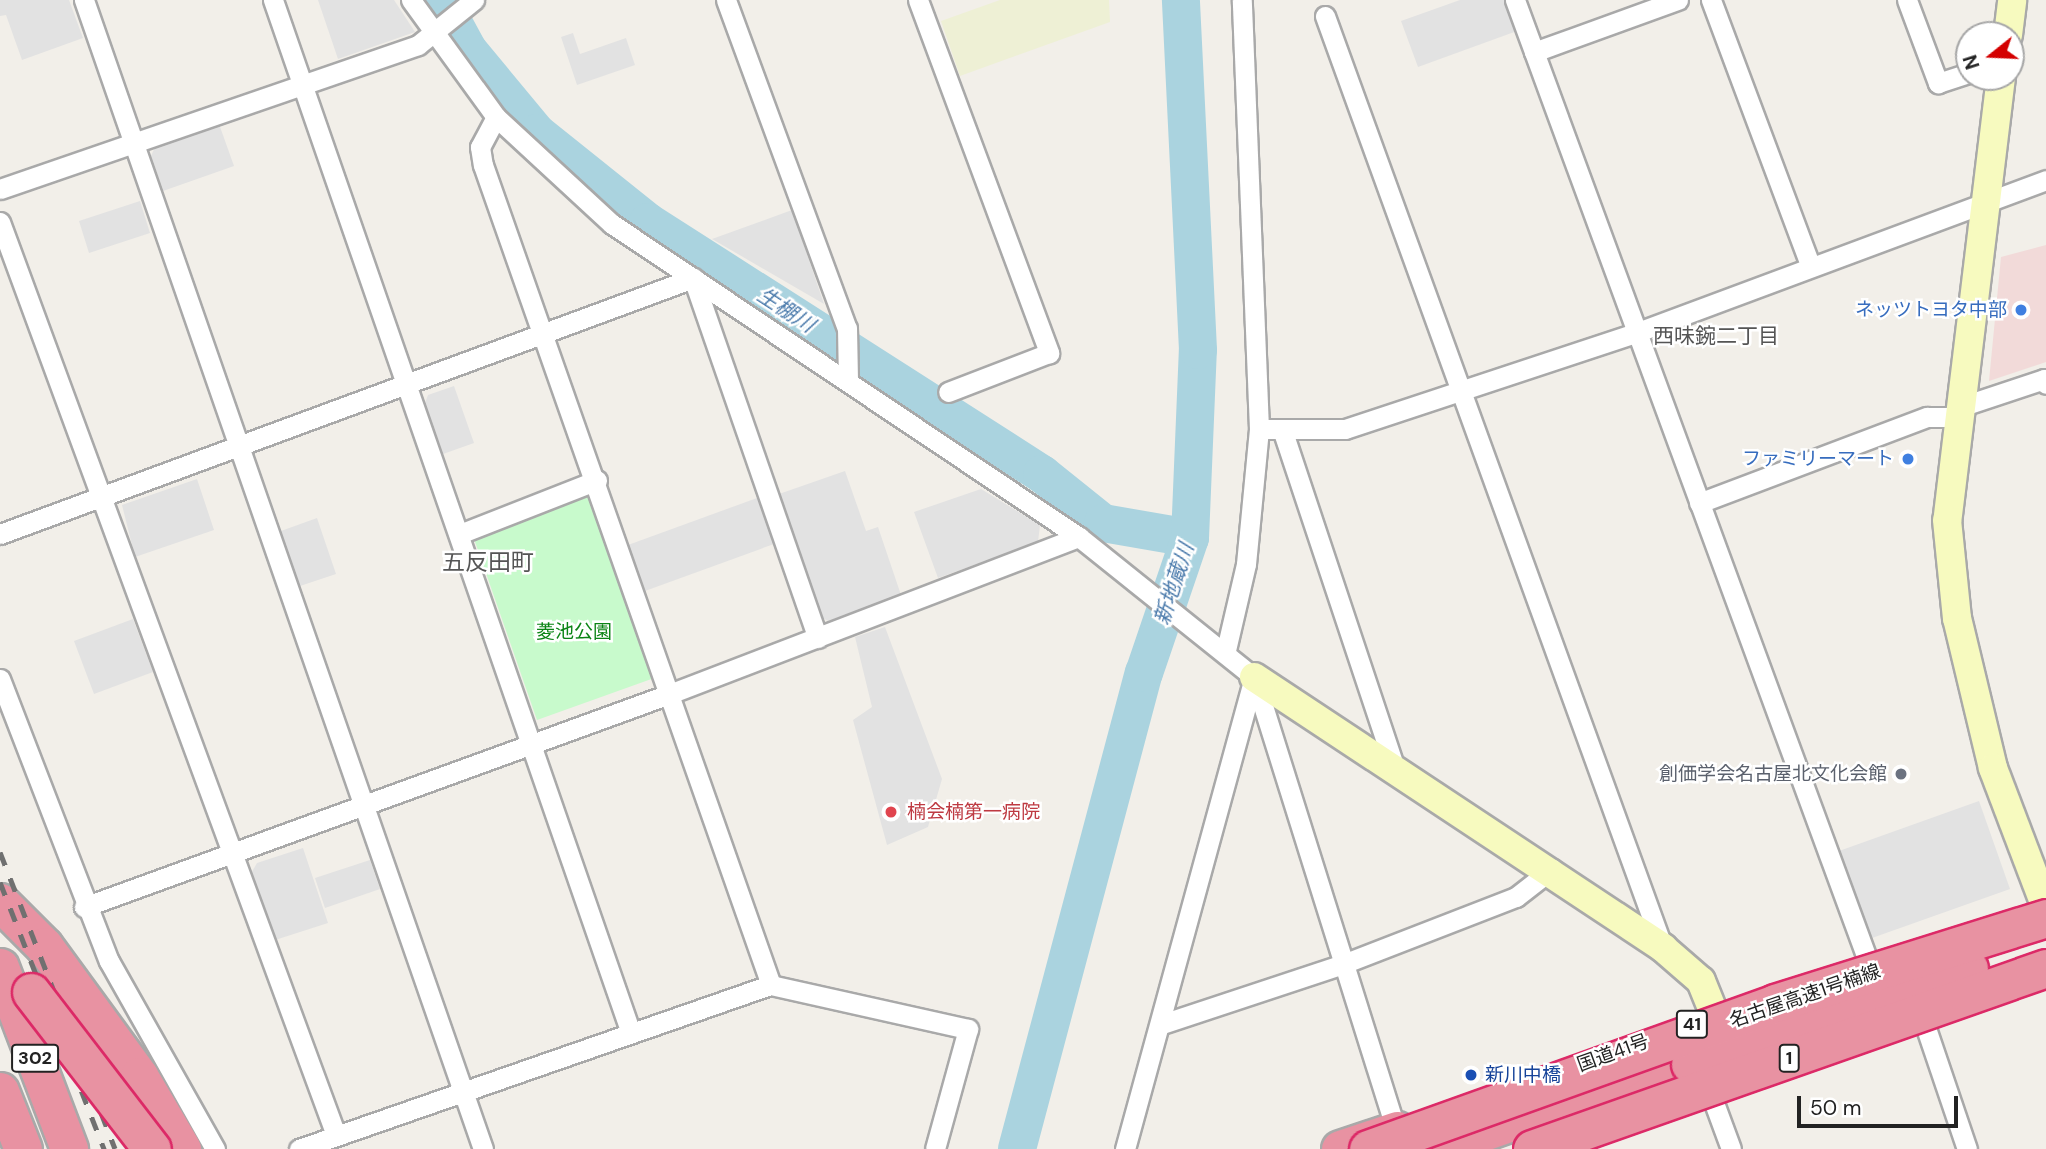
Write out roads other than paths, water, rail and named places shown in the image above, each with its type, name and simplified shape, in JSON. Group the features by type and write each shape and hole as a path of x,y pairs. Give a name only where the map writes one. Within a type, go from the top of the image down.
{"highway":[{"name":"国道41号","path":"1340,1149 1382,1140 1715,1016 1871,969 2044,900"},
{"name":"名古屋高速1号楠線","path":"1382,1140 1647,1054 2044,900"},
{"path":"0,902 44,946 139,1076 182,1149"},
{"path":"0,930 31,992 152,1149"},
{"path":"1552,1149 1597,1132 1615,1108 1690,1064 2046,941"},
{"name":"302","path":"0,967 67,1149"},
{"name":"1","path":"1532,1149 2046,968"},
{"path":"1574,1149 2046,985"},
{"path":"6,1036 67,1149"},
{"path":"6,1036 51,1149"},
{"path":"1435,1149 1574,1100 1647,1054"},
{"path":"0,1091 23,1149"}],"street":[{"path":"84,0 483,1149"},
{"path":"273,0 411,385 631,1032"},
{"path":"411,0 435,28 496,117 612,224 693,278 848,372 1079,537 1226,650 1254,677 1552,869 1663,948 1702,981 1715,1016 1713,1100 1731,1149"},
{"path":"726,0 847,328 848,372"},
{"path":"918,0 1049,354 948,392"},
{"path":"1226,650 1246,564 1259,429 1242,0"},
{"path":"1515,0 1871,969"},
{"path":"1534,52 1678,0"},
{"path":"1711,0 1811,267"},
{"path":"1907,0 1938,83 1955,78"},
{"path":"2010,21 2012,0"},
{"path":"0,189 304,87 418,45 468,3"},
{"path":"1325,16 1459,393 1663,948"},
{"path":"1999,91 1982,203 1947,520 1957,618 1993,768 2044,900"},
{"path":"496,117 480,147 482,165 673,693 771,985"},
{"path":"1259,429 1345,429 1459,393 1635,332 2046,180"},
{"path":"0,222 228,853 336,1135"},
{"path":"0,534 544,337 693,278"},
{"path":"693,278 818,638"},
{"path":"1699,503 1927,417 1957,413 2044,379 2046,384"},
{"path":"1282,429 1395,768"},
{"path":"462,533 597,480"},
{"path":"84,907 362,803 673,693 1079,537"},
{"path":"1254,677 1343,964 1382,1140"},
{"path":"1125,1149 1162,1024 1254,677"},
{"path":"0,679 84,907 215,1149"},
{"path":"1162,1024 1343,964 1516,897 1552,869"},
{"path":"299,1149 462,1090 771,985 968,1029 935,1149"},
{"path":"1926,1028 1967,1149"}],"waterway":[{"name":"生棚川","path":"441,0 468,50 537,133 648,222 1042,474 1103,523 1190,538"},
{"name":"新地蔵川","path":"1017,1149 1144,673 1190,538 1198,350 1181,0"}],"railway":[{"path":"0,852 115,1149"},
{"path":"0,882 104,1149"}],"place":[{"name":"ネッツトヨタ中部","path":"2021,310"},
{"name":"ファミリーマート","path":"1908,459"},
{"name":"創価学会名古屋北文化会館","path":"1901,774"},
{"name":"楠会楠第一病院","path":"891,812"},
{"name":"新川中橋","path":"1471,1075"}],"district":[{"name":"西味鋺二丁目","path":"1716,336"},
{"name":"五反田町","path":"488,562"}],"park label":[{"name":"菱池公園","path":"574,632"}]}
